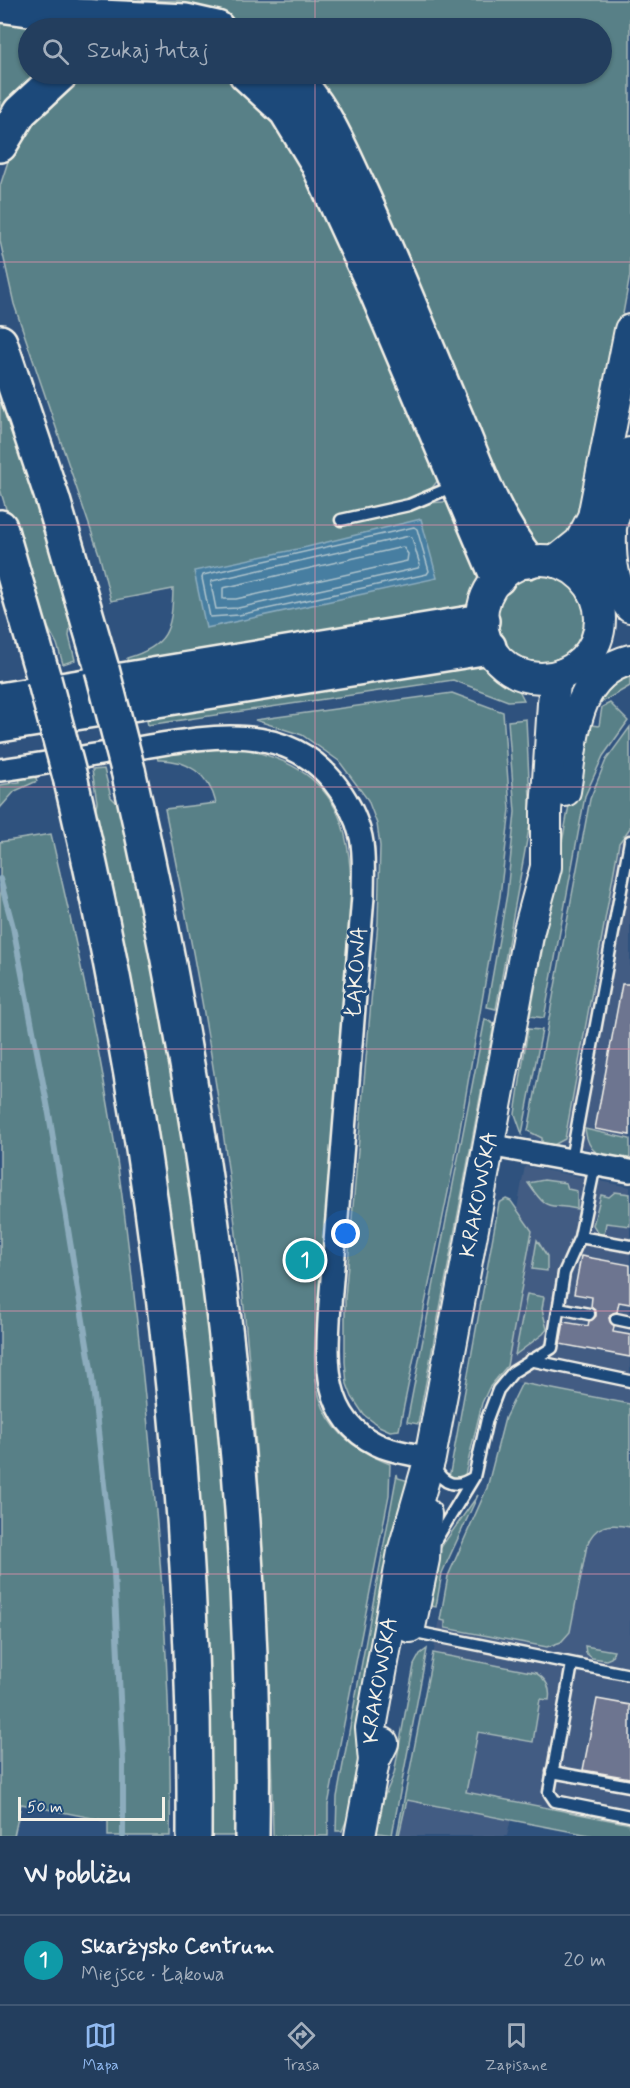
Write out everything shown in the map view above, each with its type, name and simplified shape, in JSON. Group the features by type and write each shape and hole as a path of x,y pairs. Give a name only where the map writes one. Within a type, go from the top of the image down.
{"highway":[{"path":"0,4 79,16 140,18"},
{"path":"0,145 20,112 50,84"},
{"path":"257,84 286,111 317,162 374,286 498,578"},
{"path":"299,84 315,102 342,153 399,277 479,473 507,531 542,561"},
{"path":"0,318 4,353 53,500 102,669 128,770 177,1000 199,1125 228,1344 238,1454 249,1644 252,1836"},
{"path":"3,539 44,679 70,781 111,968 133,1087 165,1310 177,1422 188,1588 194,1836"},
{"path":"0,700 486,634"},
{"path":"0,725 486,634"}],"street":[{"path":"630,330 593,517 580,542 542,561 517,565 498,578 486,598 486,634 510,669 537,678 562,674 584,659 591,649 600,620 592,589 593,567 611,527 630,453"},
{"path":"611,527 610,560 615,580 630,607"},
{"path":"542,561 576,572 592,589"},
{"path":"600,620 630,624"},
{"path":"591,649 630,650"},
{"path":"546,867 561,811 583,697 603,671 617,663 630,660"},
{"name":"KRAKOWSKA","path":"360,1836 374,1761 389,1730 399,1629 403,1552 430,1458 529,930 546,867 546,811 554,694 555,684 562,674"},
{"name":"KRAKOWSKA","path":"525,675 531,691 536,760 529,930"},
{"name":"ŁĄKOWA","path":"0,770 203,738 241,736 272,741 300,754 319,766 343,795 353,814 361,838 363,896 330,1304 328,1370 333,1396 353,1428 376,1444 430,1458"},
{"path":"489,1145 630,1171"},
{"name":"KRAKOWSKA","path":"399,1629 424,1559 430,1458"}],"lane":[{"path":"341,520 424,500 457,485"},
{"path":"571,1160 630,841"},
{"path":"424,1559 474,1477 487,1419 498,1390 513,1372 552,1348 564,1274 580,1237 595,1165"},
{"path":"580,1237 630,1246"},
{"path":"559,1308 589,1314"},
{"path":"616,1319 630,1322"},
{"path":"530,1360 630,1381"},
{"path":"430,1458 444,1481 452,1485 463,1484 474,1477"},
{"path":"399,1629 630,1675"},
{"path":"572,1664 552,1772 551,1796 555,1801 630,1816"},
{"path":"552,1772 630,1786"}],"shaded area":[{"path":"630,760 630,1156 530,1138 600,814"},
{"path":"525,1166 630,1187 630,1836 511,1819 507,1836 399,1836 448,1576 494,1469 504,1419 521,1383 486,1376"}],"green space":[{"path":"51,0 630,0 630,275 587,514 550,551 542,551 526,543 315,84 612,84 612,18 219,18 195,10"},
{"path":"0,15 27,18 18,18 18,84 30,84 0,116"},
{"path":"67,84 236,84 265,108 313,182 439,479 431,489 423,492 430,503 454,501 483,584 468,608 128,665 127,658 151,648 165,634 171,615 173,589 111,601 99,554 14,304 0,241 0,186 14,143"},
{"path":"0,379 72,610 69,636 75,660 63,664 57,644 34,602 0,489"},
{"path":"540,574 557,577 572,587 582,602 585,619 582,636 572,651 557,661 540,664 523,661 508,651 498,636 495,619 498,602 508,587 523,577"},
{"path":"488,663 509,678 518,688 524,700 508,701 453,680 148,725 145,713"},
{"path":"630,667 630,686 595,706 595,690"},
{"path":"452,693 503,712 510,809 500,896 455,1158 399,1430 390,1431 364,1415 352,1397 347,1384 345,1362 345,1298 378,922 380,846 377,824 368,800 339,761 302,735 255,720"},
{"path":"610,703 628,721 603,756 585,796 544,1018 530,1016 584,724 599,726 602,707"},
{"path":"526,719 531,818 496,1009 487,1007 507,894 515,812 508,721"},
{"path":"630,727 630,828 619,843 565,1139 550,1147 542,1146 542,1138 528,1131 590,799 606,760"},
{"path":"234,747 265,754 279,760 305,774 316,783 335,808 344,831 349,858 351,920 349,952 323,1256 302,1255 301,1266 322,1270 315,1359 317,1385 324,1408 337,1430 359,1448 390,1464 389,1495 328,1805 328,1836 273,1836 265,1585 247,1335 222,1123 165,809 216,803 208,784 195,770 178,762 158,760 156,754"},
{"path":"104,769 111,797 121,807 185,1117 225,1454 237,1662 237,1836 205,1836 204,1576 185,1392 92,825 97,802 92,770"},
{"path":"35,775 37,781 15,791 0,808 0,785 20,782 19,777"},
{"path":"51,834 81,966 115,1143 141,1355 163,1598 170,1741 170,1836 108,1836 108,1821 21,1804 14,1836 0,1836 0,842"},
{"path":"485,1019 494,1024 418,1424 407,1422"},
{"path":"528,1029 542,1030 522,1134 515,1114"},
{"path":"585,1129 630,1139 630,1161 606,1157 594,1151 587,1139"},
{"path":"544,1180 566,1183 568,1189 577,1191 577,1209 549,1205 541,1200 528,1183"},
{"path":"615,1192 630,1194 630,1226 606,1223 604,1234 600,1236 593,1225 601,1195 609,1197"},
{"path":"506,1199 511,1201 532,1231 507,1366 489,1388 482,1403 464,1479 455,1479 447,1474 450,1473 499,1203"},
{"path":"537,1240 547,1256 547,1271 532,1269"},
{"path":"527,1294 544,1297 542,1309 547,1329 515,1355"},
{"path":"522,1383 630,1404 630,1527 610,1525 599,1529 590,1538 570,1632 561,1642 547,1647 445,1628 445,1621 440,1620 448,1576 487,1488 505,1418"},
{"path":"397,1474 398,1478 409,1481 348,1817 342,1831 336,1831 337,1797"},
{"path":"478,1495 442,1573 436,1607 424,1605 432,1560"},
{"path":"585,1646 614,1651 611,1658 606,1660 592,1658 586,1653"},
{"path":"427,1649 392,1835 372,1832 374,1821 394,1774 414,1665 420,1654"},
{"path":"433,1653 536,1673 543,1678 549,1688 549,1700 540,1699 533,1742 478,1732 466,1792 630,1824 630,1836 594,1836 407,1800 399,1835 397,1835"}],"water":[{"path":"421,519 437,578 206,628 194,571 307,547"}],"building":[{"path":"622,984 630,984 630,1135 595,1129"},
{"path":"581,1256 630,1265 630,1304 619,1302 617,1312 611,1314 609,1318 614,1326 613,1332 630,1335 630,1357 560,1344 564,1322 588,1326 589,1321 596,1316 596,1311 591,1307 592,1297 574,1294"},
{"path":"597,1699 630,1705 630,1778 583,1770"}],"waterway":[{"path":"0,879 13,927 49,1114 91,1369 114,1573 123,1761 123,1836"}],"place":[{"name":"Skarżysko Centrum","path":"305,1260"}]}
